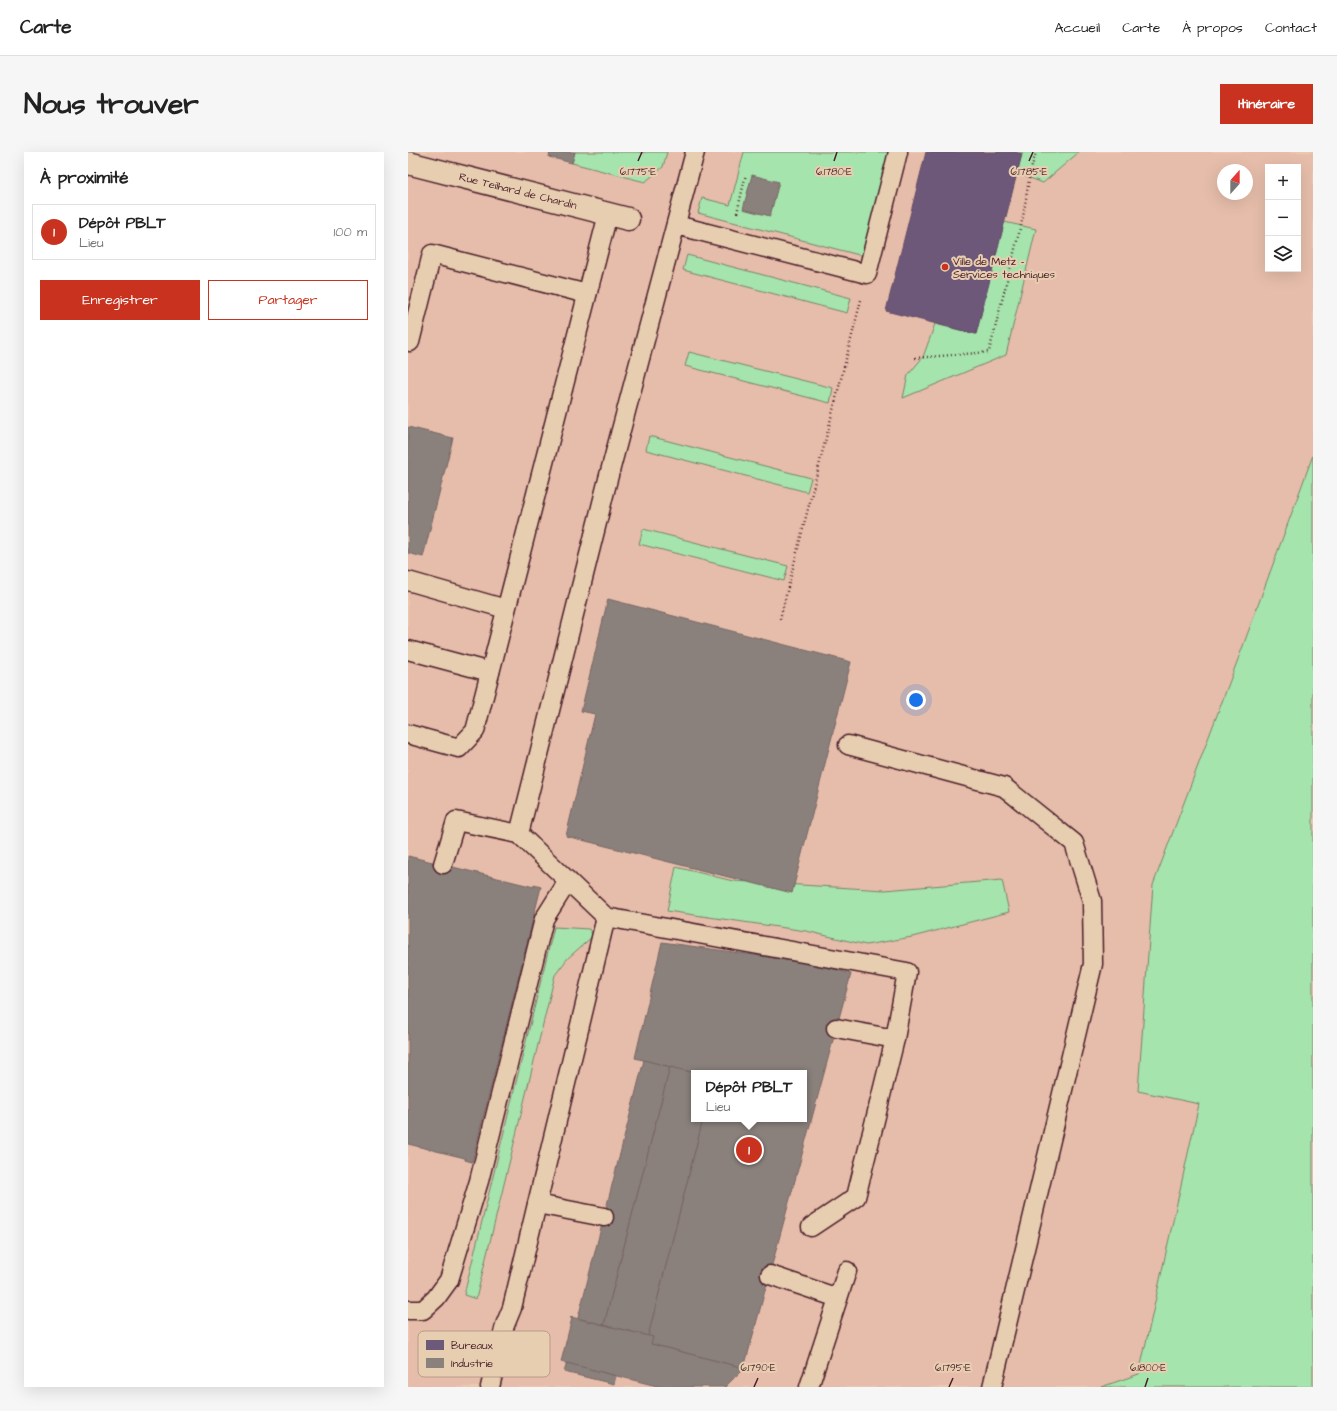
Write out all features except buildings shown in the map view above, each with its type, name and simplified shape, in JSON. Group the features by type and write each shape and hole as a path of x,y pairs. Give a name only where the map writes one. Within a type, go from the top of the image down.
{"street":[{"name":"Rue Teilhard de Chardin","path":"408,163 618,217"}],"lane":[{"path":"519,834 608,479 694,152"},
{"path":"676,225 867,274 898,152"},
{"path":"408,734 459,748 475,731 587,294 618,217"},
{"path":"410,342 432,254 587,294"},
{"path":"408,581 506,609"},
{"path":"408,650 490,672"},
{"path":"848,744 1004,787 1074,843 1092,901 1094,964 992,1387"},
{"path":"443,864 456,821 519,834 606,917 907,972 895,1039 856,1197 811,1227"},
{"path":"408,1310 423,1310 436,1298 449,1280 478,1180 544,918 568,881"},
{"path":"504,1331 512,1308 606,917"},
{"path":"836,1028 895,1039"},
{"path":"537,1204 604,1217"},
{"path":"809,1387 847,1271"},
{"path":"770,1275 838,1298"},
{"path":"490,1387 492,1377"}],"path":[{"path":"916,358 989,352 1023,217 1030,173 1036,152"},
{"path":"730,239 746,174"},
{"path":"780,619 867,274"}],"shaded area":[{"path":"408,152 1313,152 1313,500 1235,765 1178,1287 1150,1387 408,1387"}],"green space":[{"path":"575,152 667,152 663,167 645,182 572,163"},
{"path":"744,152 889,152 863,256 698,213 702,198 730,205"},
{"path":"1013,152 1079,152 1043,183 1017,173 1022,154"},
{"path":"1004,222 1036,229 1006,355 903,398 908,375 923,357 935,324 976,334"},
{"path":"687,255 851,298 847,313 683,270"},
{"path":"689,352 833,388 830,403 685,366"},
{"path":"649,436 811,478 807,492 646,450"},
{"path":"1313,455 1313,1387 1101,1387 1139,1374 1199,1104 1138,1091 1153,885"},
{"path":"643,529 788,566 784,581 639,544"},
{"path":"676,867 733,881 885,890 1002,880 1009,912 912,937 866,945 806,931 667,911"},
{"path":"554,927 589,929 593,936 568,958 555,975 476,1299 464,1295"}],"place":[{"name":"Ville de Metz - Services techniques","path":"945,267"},
{"name":"Dépôt PBLT","path":"749,1150"}]}
